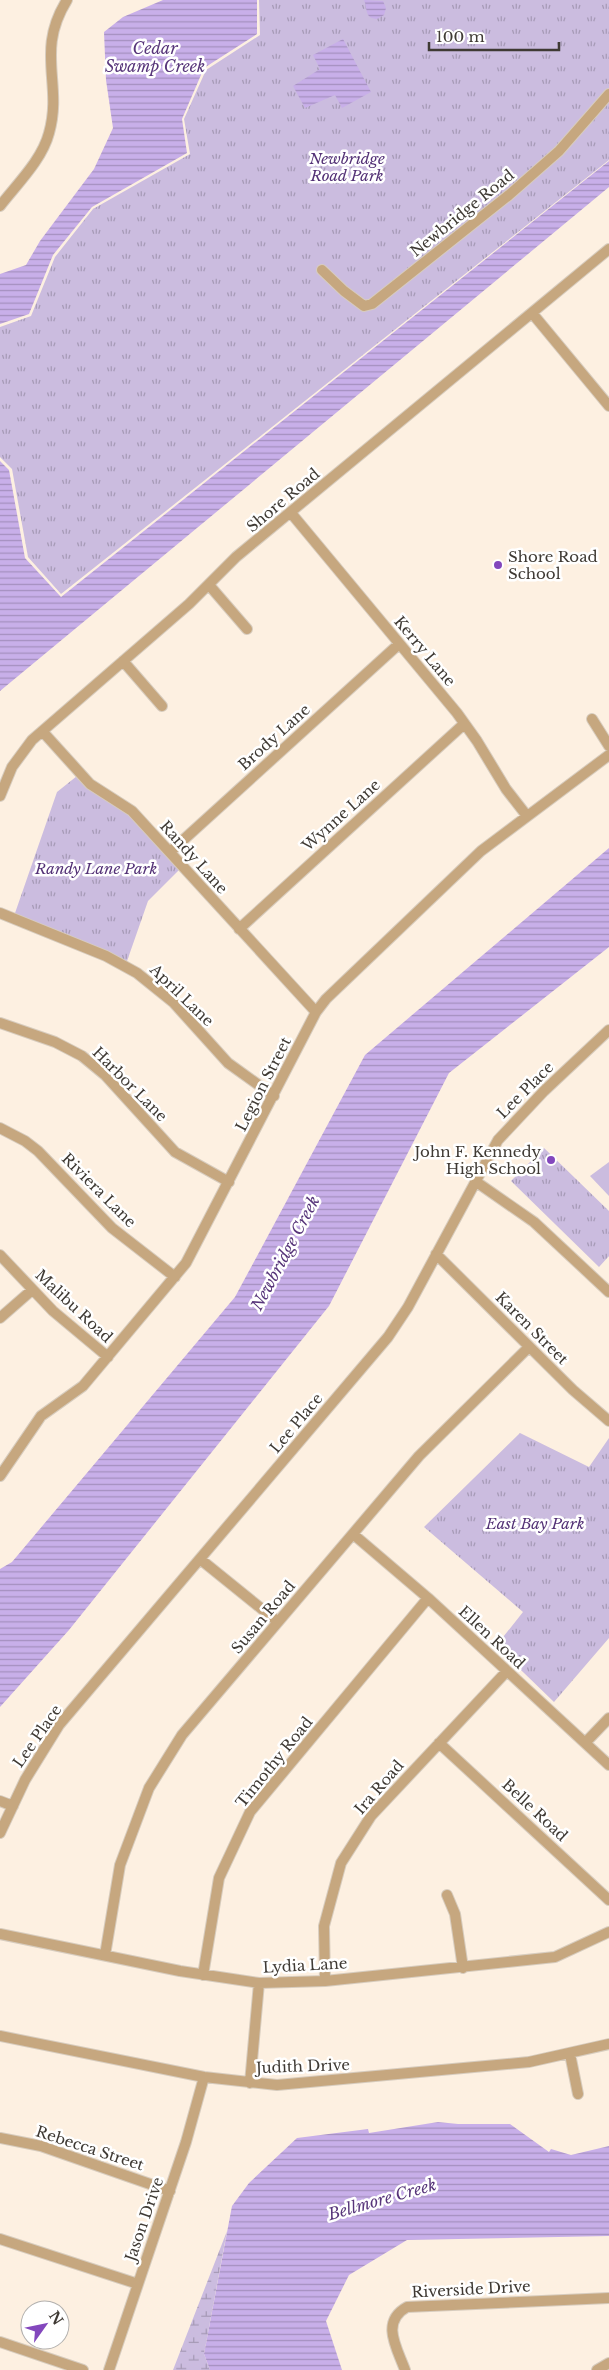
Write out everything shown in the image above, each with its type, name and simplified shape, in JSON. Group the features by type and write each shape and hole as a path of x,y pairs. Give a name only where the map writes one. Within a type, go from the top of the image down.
{"street":[{"path":"0,206 41,152 47,140 52,114 50,43 59,12 67,0"},
{"name":"Newbridge Road","path":"322,270 344,291 364,306 372,304 509,196 552,158 609,94"},
{"name":"Shore Road","path":"1,793 16,760 24,749 209,585 236,557 609,250"},
{"path":"532,313 609,406"},
{"name":"Kerry Lane","path":"290,513 478,741 506,789 527,816"},
{"path":"209,585 247,629"},
{"name":"Brody Lane","path":"170,852 399,644"},
{"path":"123,662 162,706"},
{"path":"592,719 609,746"},
{"name":"Wynne Lane","path":"239,929 464,724"},
{"name":"Randy Lane","path":"43,732 81,776 132,811 316,1012"},
{"name":"Legion Street","path":"0,1476 41,1416 83,1386 186,1263 316,1012 348,977 481,851 609,755"},
{"name":"April Lane","path":"0,913 106,956 137,972 172,1002 228,1063 274,1096"},
{"name":"Harbor Lane","path":"0,1022 55,1042 82,1056 104,1075 175,1152 229,1182"},
{"name":"Lee Place","path":"0,1833 25,1780 59,1726 388,1337 408,1307 488,1156 508,1128 609,1030"},
{"name":"Riviera Lane","path":"0,1128 38,1151 112,1228 175,1277"},
{"path":"475,1181 534,1222 609,1292"},
{"name":"Karen Street","path":"436,1254 573,1390 609,1421"},
{"name":"Malibu Road","path":"0,1255 52,1311 108,1357"},
{"path":"0,1318 32,1290"},
{"name":"Susan Road","path":"105,1956 120,1865 149,1788 182,1735 419,1456 529,1347"},
{"name":"Ellen Road","path":"353,1534 428,1598 609,1765"},
{"path":"200,1559 278,1622"},
{"name":"Timothy Road","path":"203,1975 219,1878 250,1812 428,1598"},
{"name":"Ira Road","path":"325,1981 324,1926 341,1863 371,1816 506,1671"},
{"path":"585,1744 609,1718"},
{"name":"Belle Road","path":"439,1743 609,1900"},
{"path":"0,1801 12,1806"},
{"path":"447,1894 455,1914 463,1968"},
{"name":"Lydia Lane","path":"0,1934 203,1975 259,1983 325,1981 555,1957 609,1932"},
{"path":"250,2083 259,1983"},
{"name":"Judith Drive","path":"0,2036 204,2077 277,2085 530,2062 609,2044"},
{"path":"570,2054 578,2094"},
{"name":"Jason Drive","path":"109,2370 170,2190 204,2077"},
{"name":"Rebecca Street","path":"0,2138 41,2146 170,2190"},
{"path":"0,2239 138,2284"},
{"name":"Riverside Drive","path":"405,2370 392,2329 395,2315 407,2307 609,2298"},
{"path":"0,2342 83,2370"},
{"path":"596,2370 609,2363"}],"green space":[{"name":"Newbridge Road Park","path":"259,0 609,0 609,160 61,594 28,557 12,469 0,457 0,327 31,316 55,257 93,209 190,154 184,119 206,70 260,35"},
{"name":"Randy Lane Park","path":"77,776 132,814 180,869 148,901 126,964 14,916 57,792"},
{"path":"544,1148 609,1211 609,1256 599,1267 511,1181"},
{"path":"609,1162 609,1196 590,1176"},
{"name":"East Bay Park","path":"520,1433 589,1467 609,1438 609,1638 554,1702 496,1646 523,1612 424,1527"},
{"path":"227,2231 204,2354 210,2370 173,2370"}],"water":[{"name":"Cedar Swamp Creek","path":"163,0 257,0 257,34 204,68 182,119 187,153 92,207 53,255 29,314 0,324 0,274 26,265 40,241 94,169 113,128 106,80 104,32 123,17"},
{"path":"364,0 383,1 386,8 384,15 377,19 370,17"},
{"path":"343,39 371,92 342,108 335,95 305,108 293,86 320,69 313,55"},
{"path":"609,161 609,187 0,691 0,461 9,470 25,558 61,597"},
{"name":"Newbridge Creek","path":"609,848 609,947 449,1073 329,1306 69,1630 0,1707 0,1569 12,1562 235,1297 365,1055"},
{"name":"Bellmore Creek","path":"438,2122 510,2124 549,2152 551,2149 571,2155 609,2146 609,2236 407,2240 349,2275 326,2321 342,2370 210,2370 204,2354 232,2206 249,2183 297,2138 368,2129 369,2133"}],"place":[{"name":"Shore Road School","path":"498,565"},
{"name":"John F. Kennedy High School","path":"551,1160"}]}
